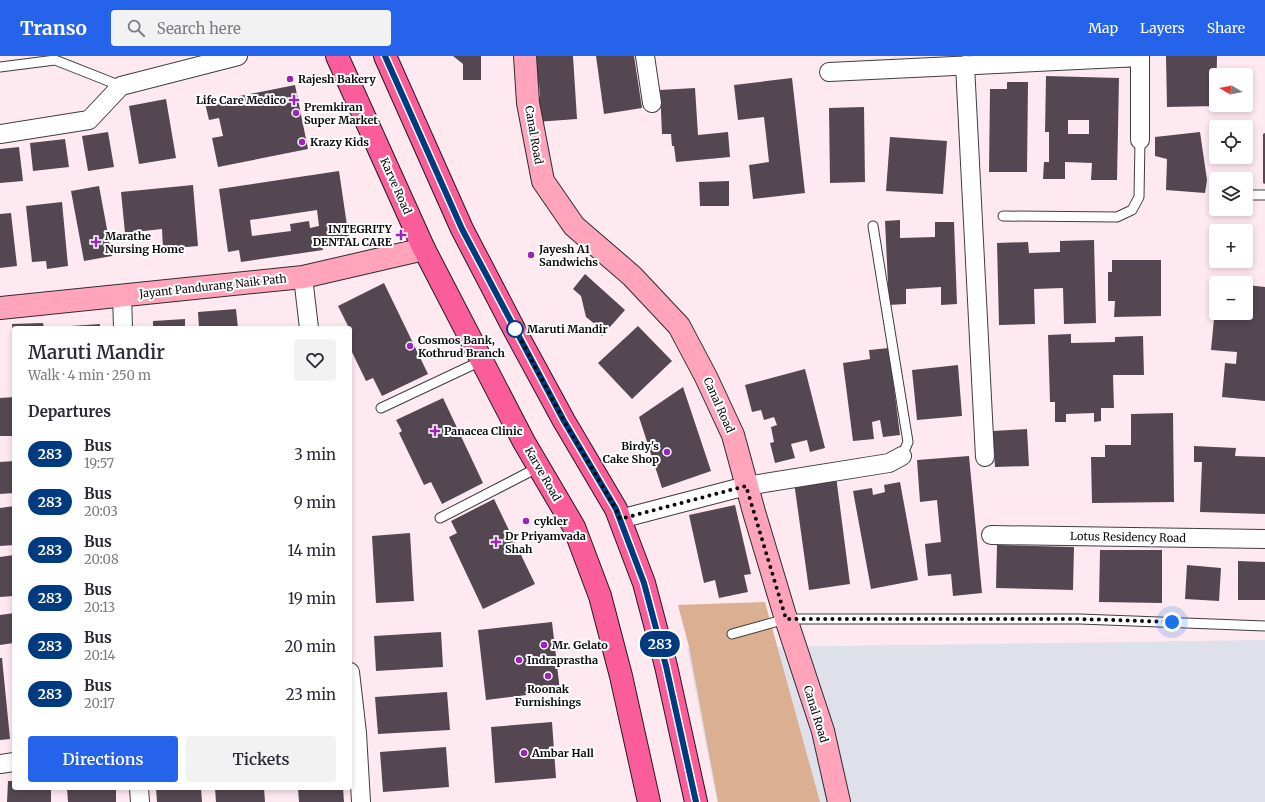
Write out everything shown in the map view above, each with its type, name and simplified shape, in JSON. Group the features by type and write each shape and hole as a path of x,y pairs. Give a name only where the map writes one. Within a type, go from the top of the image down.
{"main road":[{"name":"Karve Road","path":"337,56 424,249 524,442 574,527 600,596 621,676 650,802"},
{"path":"385,56 462,229 564,421 616,509 644,583 666,666 696,802"}],"street":[{"path":"0,134 89,120 121,86 238,56"},
{"name":"Canal Road","path":"526,56 528,102 543,181 574,226 632,276 679,326 706,376 733,434 746,486 786,619 823,730 839,802"},
{"path":"645,56 652,103"},
{"path":"829,72 1140,56 1140,140"},
{"path":"965,65 985,457"},
{"name":"Jayant Pandurang Naik Path","path":"0,308 303,277 424,249"},
{"path":"303,277 309,326"},
{"path":"122,296 123,326"},
{"path":"620,519 746,486 889,463 902,456"},
{"name":"Lotus Residency Road","path":"991,535 1265,539"},
{"path":"352,702 362,802"},
{"path":"0,764 12,762"},
{"path":"139,790 140,802"}],"lane":[{"path":"0,67 55,60 121,86"},
{"path":"1002,216 1117,217 1132,210 1139,197 1140,140"},
{"path":"1253,196 1265,195"},
{"path":"873,226 908,442 902,456"},
{"path":"381,408 481,361"},
{"path":"440,518 539,467"},
{"path":"732,634 786,619 1080,619 1265,626"}],"shaded area":[{"path":"765,602 820,802 718,802 689,647 678,605"},
{"path":"1265,640 1265,802 717,802 687,648"}],"building":[{"path":"453,56 481,56 481,80 463,80 463,64"},
{"path":"536,56 573,56 577,119 536,122 535,97 540,97 539,84 537,84"},
{"path":"596,56 634,56 642,108 604,114"},
{"path":"1166,56 1217,56 1217,68 1209,68 1209,106 1167,107"},
{"path":"1046,76 1119,78 1117,180 1091,180 1092,163 1065,162 1065,179 1043,179 1044,162 1049,162 1049,132 1045,132","holes":["1068,120 1089,120 1089,134 1068,134"]},
{"path":"792,78 805,193 753,199 749,165 769,162 764,117 738,120 734,85"},
{"path":"1007,82 1028,82 1027,172 989,172 990,89 1007,89"},
{"path":"295,85 308,149 218,167 212,138 223,136 219,118 209,120 205,103"},
{"path":"695,88 698,135 728,132 730,157 676,162 671,134 662,134 660,90"},
{"path":"166,99 176,158 139,164 129,106"},
{"path":"864,107 865,182 830,183 829,108"},
{"path":"108,132 114,167 88,171 82,136"},
{"path":"1200,132 1207,180 1205,193 1166,190 1167,159 1155,156 1155,137"},
{"path":"1265,133 1265,184 1263,183 1263,134"},
{"path":"890,137 947,141 943,194 886,191"},
{"path":"65,139 69,167 33,171 30,143"},
{"path":"19,147 23,181 0,183 0,149"},
{"path":"339,171 349,239 321,243 323,250 241,262 239,250 228,252 219,189","holes":["317,210 319,226 310,228 309,221 290,224 291,231 252,236 250,220"]},
{"path":"729,181 729,206 700,206 699,182"},
{"path":"193,185 198,246 163,249 162,229 125,233 121,192"},
{"path":"99,186 112,256 84,261 71,191"},
{"path":"62,202 68,266 47,269 46,261 32,262 26,206"},
{"path":"11,213 17,266 0,268 0,214"},
{"path":"900,220 900,238 935,237 935,222 954,222 957,304 941,305 941,287 906,289 906,304 889,305 885,221"},
{"path":"1094,240 1096,323 1064,324 1063,288 1034,289 1035,324 999,325 997,243 1028,242 1029,253 1060,252 1060,241"},
{"path":"1112,260 1161,260 1161,316 1114,317 1115,301 1108,301 1108,272 1112,272"},
{"path":"585,274 625,310 602,336 593,328 596,325 586,317 581,296 573,289"},
{"path":"384,283 428,374 382,396 373,378 366,381 352,352 352,326 348,326 338,306"},
{"path":"1253,286 1265,287 1265,401 1222,397 1225,363 1236,364 1237,352 1211,350 1214,320 1253,320"},
{"path":"236,309 238,326 199,326 198,312"},
{"path":"185,319 185,326 153,326 153,321"},
{"path":"43,323 44,326 12,326 12,324"},
{"path":"100,324 100,326 71,326"},
{"path":"638,326 672,361 632,399 598,363"},
{"path":"1071,334 1071,343 1115,342 1115,337 1143,336 1144,375 1113,375 1114,408 1101,408 1101,421 1094,422 1094,413 1066,414 1066,422 1055,422 1055,402 1050,402 1048,335"},
{"path":"889,348 900,435 883,437 880,420 872,422 874,439 853,441 843,363 870,359 869,350"},
{"path":"958,365 962,416 917,420 912,370"},
{"path":"805,369 825,448 810,452 807,440 791,444 795,458 775,463 770,443 774,442 771,427 777,425 774,417 764,420 761,410 752,412 745,385"},
{"path":"683,387 711,471 662,488 639,417"},
{"path":"12,397 12,436 0,436 0,398"},
{"path":"443,398 483,483 442,504 431,482 424,485 399,433 402,431 396,420"},
{"path":"1173,413 1174,502 1092,503 1091,457 1105,457 1105,445 1131,445 1131,414"},
{"path":"1027,429 1029,466 995,467 993,431"},
{"path":"1194,446 1236,448 1235,456 1265,457 1265,514 1200,512 1202,462 1194,462"},
{"path":"969,456 982,593 953,596 951,574 928,576 925,544 941,542 937,500 920,502 917,460"},
{"path":"12,461 12,493 0,494 0,462"},
{"path":"836,476 850,584 809,590 794,482"},
{"path":"900,482 918,580 871,589 853,491 872,488 873,495 885,492 884,485"},
{"path":"494,499 535,584 483,609 449,537 457,533 451,521"},
{"path":"735,505 751,574 744,575 748,592 719,598 715,580 704,583 689,515"},
{"path":"12,506 12,545 0,546 0,508"},
{"path":"410,533 414,601 376,603 372,536"},
{"path":"997,545 1074,547 1073,590 996,588"},
{"path":"1100,550 1162,550 1162,603 1099,602"},
{"path":"12,555 12,596 0,597 0,557"},
{"path":"1238,561 1265,562 1265,600 1238,600"},
{"path":"1187,565 1221,568 1219,601 1185,599"},
{"path":"12,613 12,643 0,645 0,615"},
{"name":"Indraprastha","path":"552,622 560,691 486,700 478,630"},
{"path":"441,632 443,667 376,671 374,636"},
{"path":"0,658 2,658 10,739 0,740"},
{"path":"447,692 450,730 378,734 375,697"},
{"name":"Ambar Hall","path":"552,722 556,778 495,783 491,727"},
{"path":"446,747 449,787 383,792 380,752"},
{"path":"8,781 12,781 12,790 51,790 51,802 7,802"},
{"path":"67,790 116,790 116,802 68,802"},
{"path":"156,790 201,790 202,802 157,802"},
{"path":"215,790 264,790 265,802 216,802"},
{"path":"298,790 343,790 344,802 299,802"}],"bus line":[{"name":"283","path":"385,56 462,229 564,421 616,509 644,583 666,666 696,802"}],"place":[{"name":"Rajesh Bakery","path":"290,79"},
{"name":"Life Care Medico","path":"294,100"},
{"name":"Premkiran Super Market","path":"296,113"},
{"name":"Krazy Kids","path":"302,142"},
{"name":"INTEGRITY DENTAL CARE","path":"401,235"},
{"name":"Marathe Nursing Home","path":"96,242"},
{"name":"Jayesh A1 Sandwichs","path":"531,255"},
{"name":"Maruti Mandir","path":"515,329"},
{"name":"Cosmos Bank, Kothrud Branch","path":"410,346"},
{"name":"Panacea Clinic","path":"435,431"},
{"name":"Birdy's Cake Shop","path":"667,452"},
{"name":"cykler","path":"526,521"},
{"name":"Dr Priyamvada Shah","path":"496,542"},
{"name":"Mr. Gelato","path":"544,645"},
{"name":"Indraprastha","path":"519,660"},
{"name":"Roonak Furnishings","path":"548,676"},
{"name":"Ambar Hall","path":"524,753"}],"route":[{"path":"515,329 564,421 616,509 620,519 746,486 786,619 1080,619 1172,622"}]}
